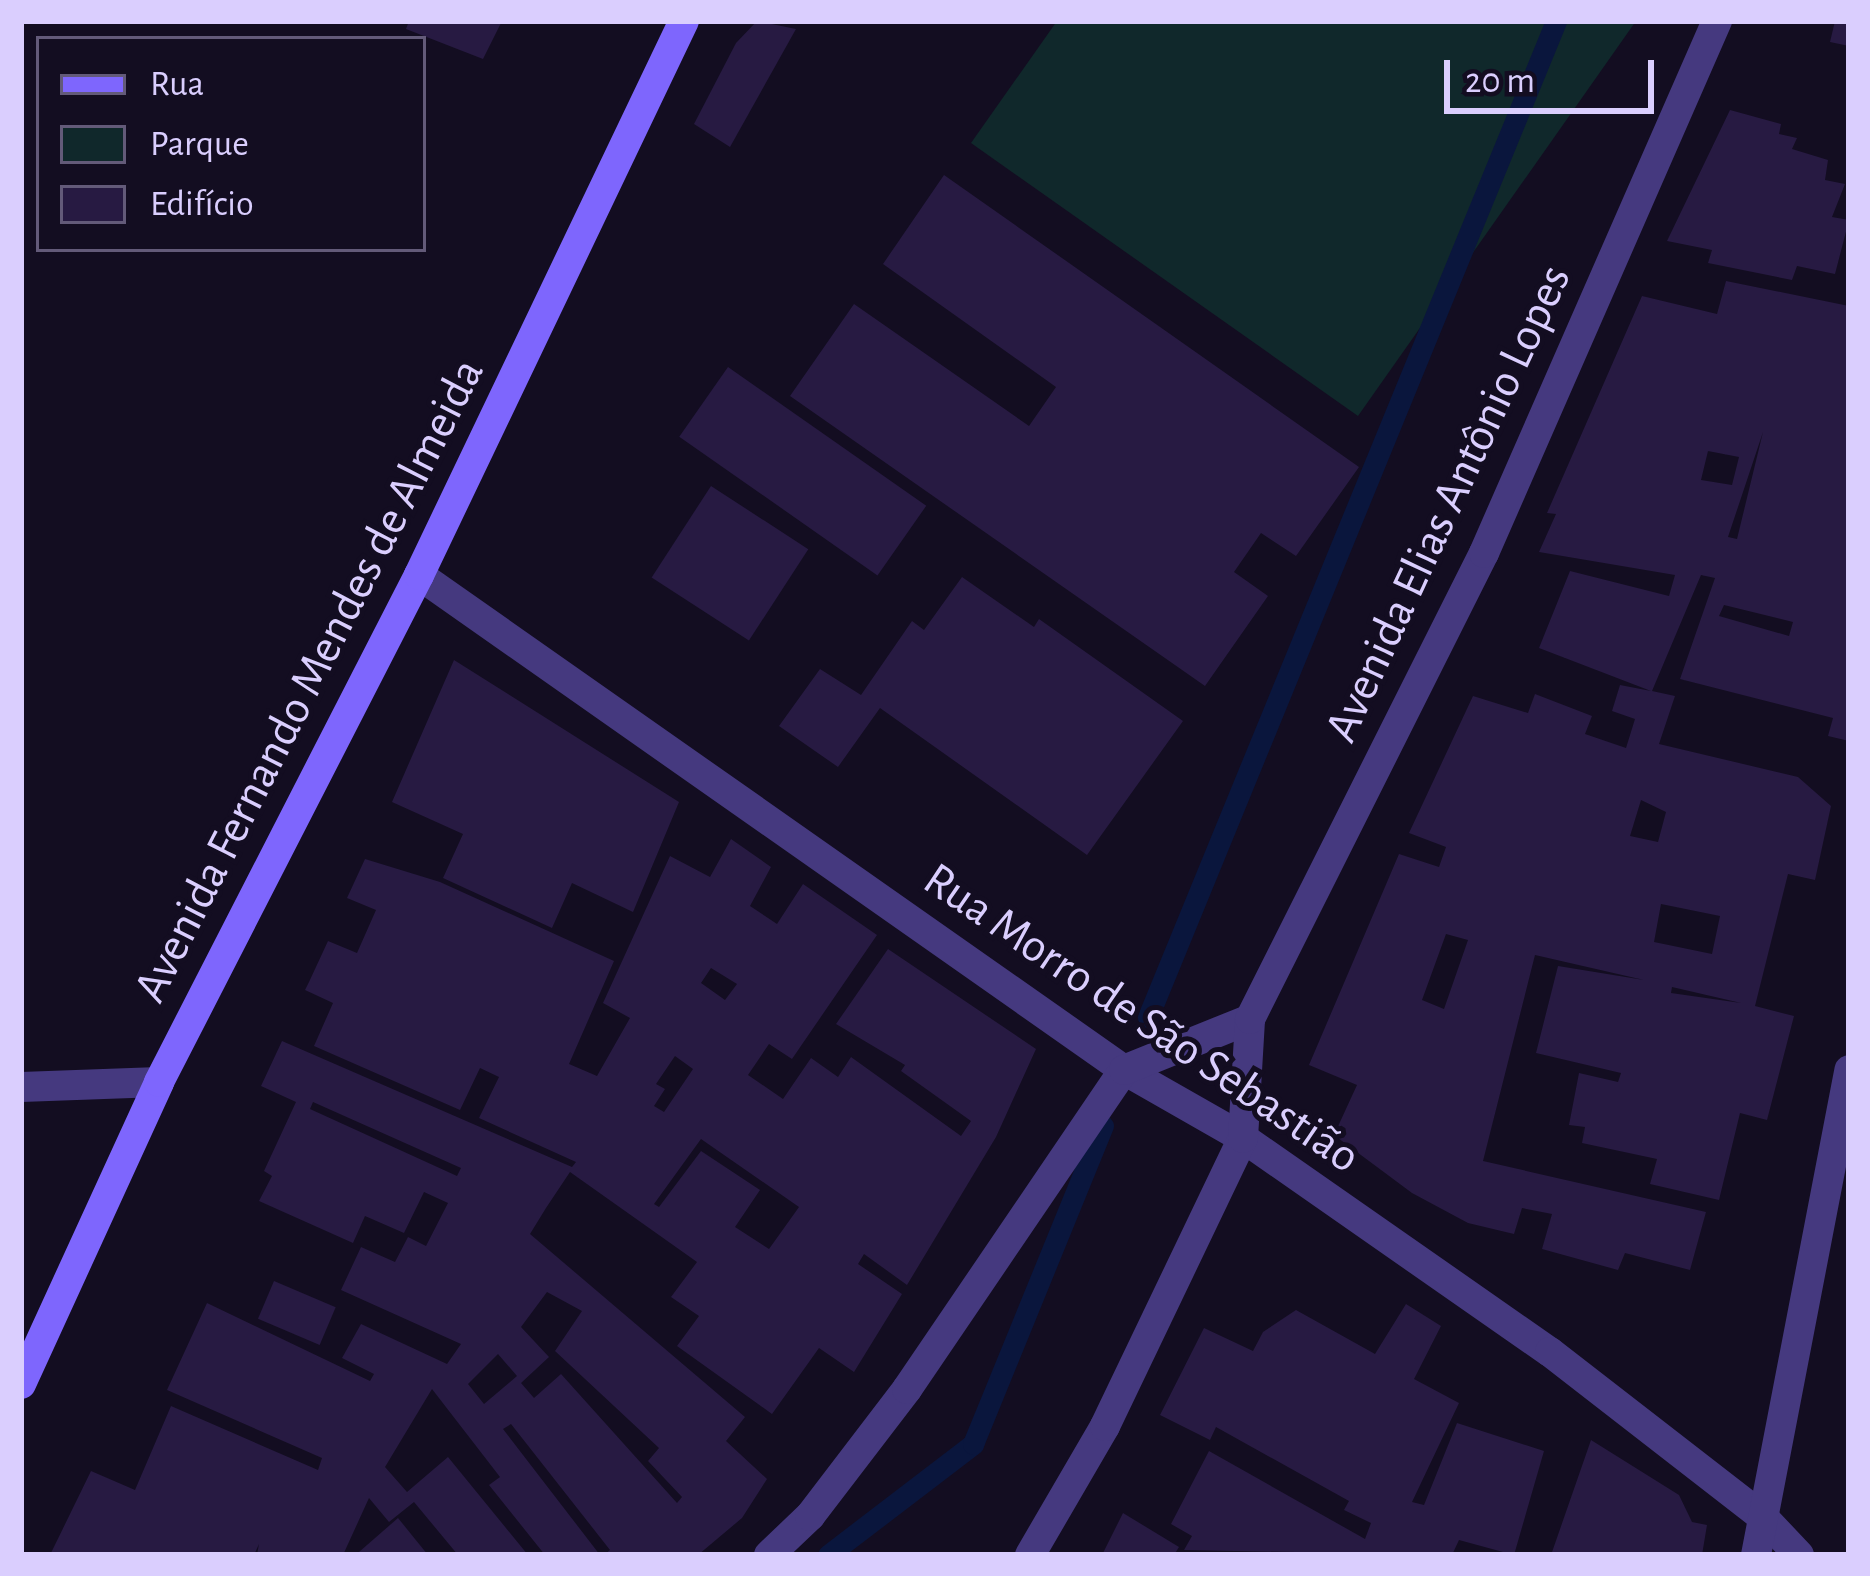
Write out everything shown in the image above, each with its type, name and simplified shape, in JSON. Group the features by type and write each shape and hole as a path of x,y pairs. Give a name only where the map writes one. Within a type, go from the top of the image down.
{"street":[{"name":"Avenida Fernando Mendes de Almeida","path":"21,1384 159,1082 419,575 684,21"},
{"name":"Avenida Elias Antônio Lopes","path":"1030,1555 1105,1426 1243,1138 1250,1019 1484,554 1717,21"},
{"name":"Rua Morro de São Sebastião","path":"419,575 1124,1070 1243,1138 1550,1352 1765,1518 1799,1555"},
{"path":"769,1555 810,1516 907,1389 1124,1070 1250,1019"},
{"path":"1756,1555 1849,1070"},
{"path":"21,1088 159,1082"}],"green space":[{"path":"1057,21 1636,21 1358,416 971,143"}],"building":[{"path":"409,21 502,21 483,59 406,29"},
{"path":"757,21 796,29 730,147 694,124 736,43"},
{"path":"1835,21 1849,21 1849,46 1830,42"},
{"path":"1730,110 1781,124 1779,134 1797,138 1792,149 1828,160 1825,180 1845,184 1832,217 1849,220 1835,274 1797,266 1792,280 1708,263 1712,250 1667,241"},
{"path":"944,175 1359,467 1296,556 1261,533 1234,572 1268,596 1205,686 790,396 854,304 1029,426 1056,387 883,264"},
{"path":"1726,281 1849,306 1849,741 1828,736 1833,718 1680,679 1715,578 1701,575 1652,691 1675,696 1659,744 1798,777 1831,806 1815,880 1788,874 1755,1006 1794,1016 1767,1120 1740,1113 1719,1200 1650,1184 1657,1159 1582,1143 1585,1127 1569,1125 1579,1073 1618,1082 1621,1073 1536,1053 1558,966 1644,980 1535,955 1483,1161 1706,1212 1690,1270 1625,1253 1618,1270 1542,1249 1552,1214 1522,1208 1514,1234 1468,1223 1412,1193 1334,1135 1357,1085 1309,1065 1399,854 1439,867 1446,847 1409,833 1473,696 1528,713 1535,694 1592,716 1585,734 1626,748 1635,719 1612,711 1620,685 1651,691 1539,648 1570,571 1669,596 1675,575 1539,552 1556,514 1547,513 1642,296 1717,314","holes":["1763,432 1737,539 1728,537","1708,451 1739,457 1732,485 1701,480","1724,605 1793,622 1789,636 1719,616","1641,800 1666,812 1658,842 1630,836","1661,904 1720,916 1712,954 1654,942","1446,934 1468,940 1444,1009 1422,1000","1672,987 1741,1003 1671,993"]},
{"path":"728,367 926,506 877,575 679,437"},
{"path":"711,486 808,549 749,641 652,577"},
{"path":"962,577 1034,627 1039,619 1183,721 1087,855 880,708 838,767 779,726 820,669 861,695 912,621 924,630"},
{"path":"454,660 679,802 633,912 572,883 552,928 443,878 463,834 392,802"},
{"path":"731,839 771,867 750,906 777,924 803,884 877,935 792,1059 769,1044 748,1075 783,1099 811,1058 838,1077 851,1057 961,1136 971,1121 901,1071 905,1065 836,1024 888,949 1036,1049 996,1137 907,1285 864,1254 858,1264 902,1294 854,1372 819,1348 772,1414 677,1346 699,1316 671,1297 697,1262 570,1172 546,1208 530,1234 745,1417 726,1441 767,1479 742,1518 698,1555 604,1555 610,1550 511,1424 503,1429 600,1555 545,1555 489,1485 500,1477 432,1389 385,1467 407,1492 448,1457 528,1555 458,1555 414,1502 389,1522 369,1498 343,1555 257,1555 259,1544 254,1555 50,1555 91,1471 135,1490 171,1406 318,1470 322,1458 167,1390 207,1303 370,1381 374,1374 342,1358 361,1324 447,1364 461,1344 341,1290 361,1247 395,1262 408,1237 426,1246 448,1203 424,1192 404,1233 365,1216 353,1243 259,1201 272,1176 264,1171 296,1102 261,1086 282,1041 572,1167 576,1162 479,1118 499,1077 480,1068 460,1110 314,1046 333,1003 305,990 328,941 357,953 376,910 347,898 365,859 440,882 614,961 569,1064 597,1076 630,1018 603,1003 670,856 710,877","holes":["711,968 737,984 725,1000 701,983","675,1056 693,1069 664,1112 654,1106 665,1089 656,1084","313,1102 461,1168 457,1176 310,1109","701,1139 799,1207 769,1249 735,1227 760,1190 701,1151 659,1207 654,1204","547,1292 582,1311 555,1351 659,1448 648,1461 682,1497 677,1503 561,1374 534,1398 521,1383 549,1357 521,1327","498,1354 517,1376 484,1404 468,1384"]},
{"path":"274,1281 336,1307 320,1345 258,1319"},
{"path":"1406,1304 1441,1326 1414,1379 1459,1403 1412,1502 1424,1505 1457,1423 1544,1451 1514,1555 1459,1540 1452,1555 1184,1550 1192,1536 1171,1524 1209,1451 1365,1539 1371,1523 1344,1510 1349,1501 1216,1427 1210,1440 1160,1415 1204,1328 1253,1351 1263,1332 1296,1310 1375,1354"},
{"path":"1591,1440 1679,1495 1692,1522 1707,1525 1702,1555 1551,1555"},
{"path":"1123,1513 1179,1547 1174,1555 1102,1555"},
{"path":"398,1518 428,1555 358,1555 359,1552"}],"waterway":[{"path":"1148,1017 1556,21"},
{"path":"828,1555 973,1444 1103,1125"}]}
